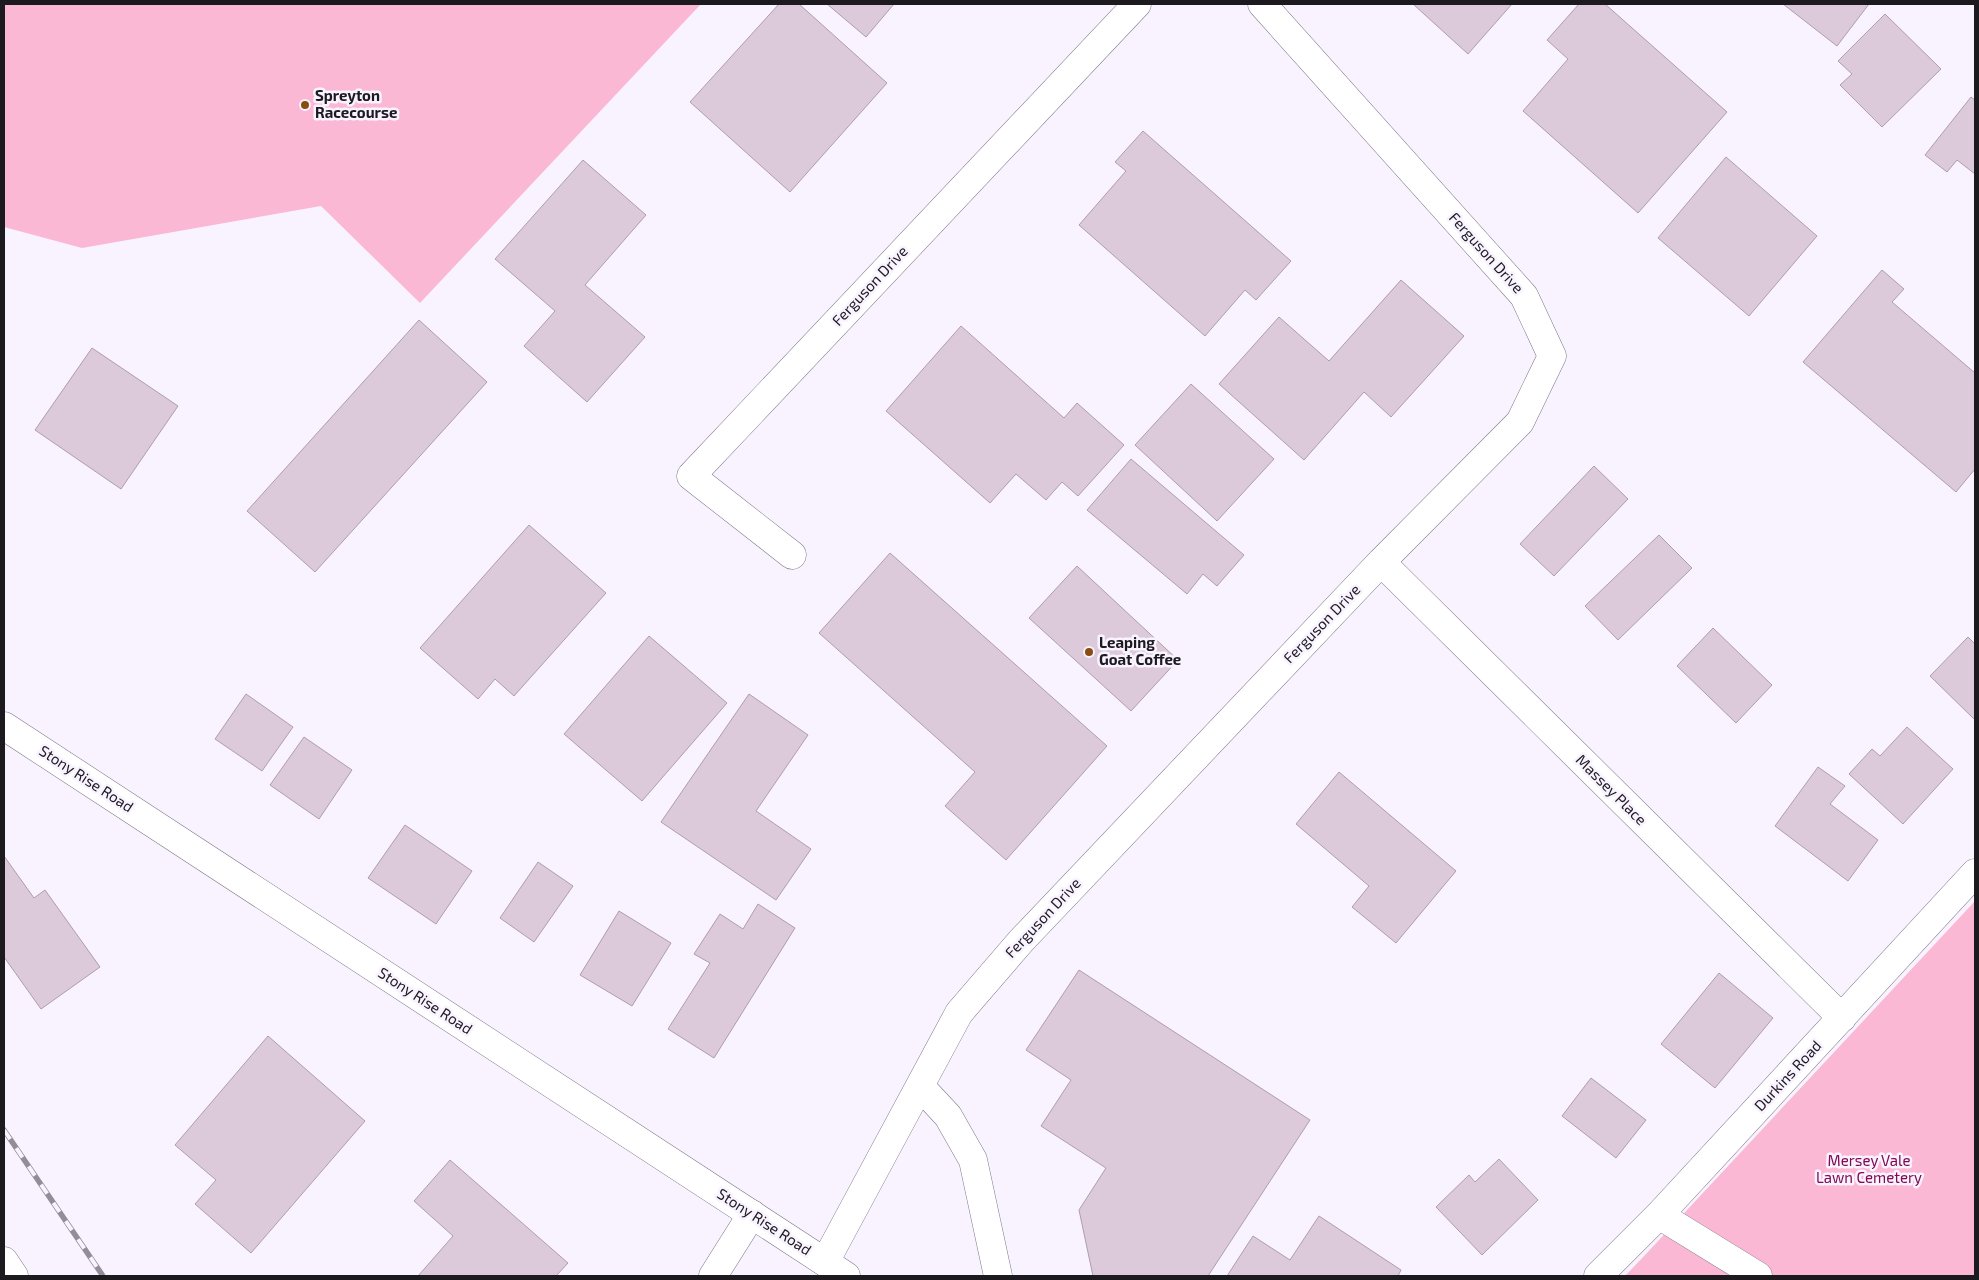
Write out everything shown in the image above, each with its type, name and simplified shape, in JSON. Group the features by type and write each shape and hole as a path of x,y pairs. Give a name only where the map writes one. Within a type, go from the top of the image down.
{"street":[{"name":"Ferguson Drive","path":"792,555 691,476 1137,4"},
{"name":"Ferguson Drive","path":"836,1269 920,1086 959,1013 1020,941 1381,562 1520,422 1552,356 1524,296 1262,4"},
{"name":"Massey Place","path":"1381,562 1842,1018"},
{"name":"Stony Rise Road","path":"4,726 836,1269"},
{"name":"Durkins Road","path":"1598,1276 1659,1216 1975,873"},
{"path":"920,1086 948,1116 973,1160 998,1276"},
{"path":"713,1276 752,1214"},
{"path":"1659,1216 1758,1276"},
{"path":"4,1262 14,1276"}],"green space":[{"name":"Spreyton Racecourse","path":"4,4 701,4 420,303 321,206 82,248 4,227"},
{"name":"Mersey Vale Lawn Cemetery","path":"1975,901 1975,1276 1625,1276 1646,1254"}],"building":[{"path":"779,4 799,4 887,83 790,192 690,102"},
{"path":"827,4 894,4 866,37"},
{"path":"1413,4 1512,4 1468,54"},
{"path":"1579,4 1605,4 1727,112 1638,213 1523,111 1568,59 1547,40"},
{"path":"1783,4 1869,4 1837,46"},
{"path":"1885,14 1941,69 1882,127 1840,85 1852,74 1838,61"},
{"path":"1971,97 1975,100 1975,174 1957,160 1947,172 1925,155"},
{"path":"1143,131 1291,261 1256,300 1245,290 1205,336 1079,225 1126,171 1115,162"},
{"path":"1726,157 1817,236 1749,316 1658,238"},
{"path":"583,160 646,215 585,285 645,337 587,402 524,346 555,311 495,259"},
{"path":"1882,270 1904,289 1892,302 1975,373 1975,469 1956,492 1803,362"},
{"path":"1401,280 1464,336 1391,417 1364,392 1304,460 1219,384 1279,317 1329,361"},
{"path":"419,320 487,382 315,572 247,511"},
{"path":"961,326 1064,418 1077,403 1124,445 1078,496 1062,482 1046,500 1016,474 990,503 886,411"},
{"path":"92,348 178,406 121,489 35,430"},
{"path":"1191,384 1274,459 1217,521 1135,445"},
{"path":"1131,459 1244,555 1217,586 1203,574 1187,594 1087,510"},
{"path":"1594,466 1628,499 1554,576 1520,544"},
{"path":"529,525 606,593 514,696 495,679 478,699 420,648"},
{"path":"1659,535 1692,568 1618,640 1585,606"},
{"path":"890,553 1107,746 1006,860 945,806 975,772 819,633"},
{"path":"1077,566 1178,660 1131,711 1029,618"},
{"path":"1713,628 1772,685 1736,723 1677,666"},
{"path":"649,636 727,703 642,801 564,734"},
{"path":"1968,637 1975,644 1975,720 1930,676"},
{"path":"246,694 293,727 262,771 215,739"},
{"path":"749,694 808,735 756,811 811,849 776,900 661,822"},
{"path":"1907,727 1953,769 1903,824 1849,774 1872,749 1880,756"},
{"path":"304,737 352,770 319,819 270,785"},
{"path":"1818,767 1845,786 1830,804 1878,840 1848,881 1775,826"},
{"path":"1339,772 1456,871 1396,943 1352,907 1369,886 1296,824"},
{"path":"405,825 472,871 436,924 368,878"},
{"path":"4,856 34,898 45,890 100,967 41,1009 4,957"},
{"path":"538,862 573,886 534,942 500,918"},
{"path":"758,904 795,928 714,1058 668,1029 710,963 694,954 720,914 743,929"},
{"path":"619,911 671,943 632,1006 580,975"},
{"path":"1079,970 1310,1120 1208,1276 1093,1276 1079,1210 1106,1168 1041,1126 1071,1080 1026,1050"},
{"path":"1719,973 1773,1018 1715,1088 1661,1044"},
{"path":"268,1036 365,1121 251,1253 195,1204 216,1180 175,1145"},
{"path":"1591,1078 1646,1120 1616,1158 1562,1116"},
{"path":"1499,1159 1538,1200 1482,1255 1436,1207 1469,1175 1475,1182"},
{"path":"450,1160 568,1263 556,1276 418,1276 453,1236 414,1201"},
{"path":"1319,1216 1401,1270 1398,1276 1227,1276 1253,1236 1290,1260"}],"railway":[{"path":"4,1130 103,1276"}],"place":[{"name":"Spreyton Racecourse","path":"305,105"},
{"name":"Leaping Goat Coffee","path":"1089,652"}]}
